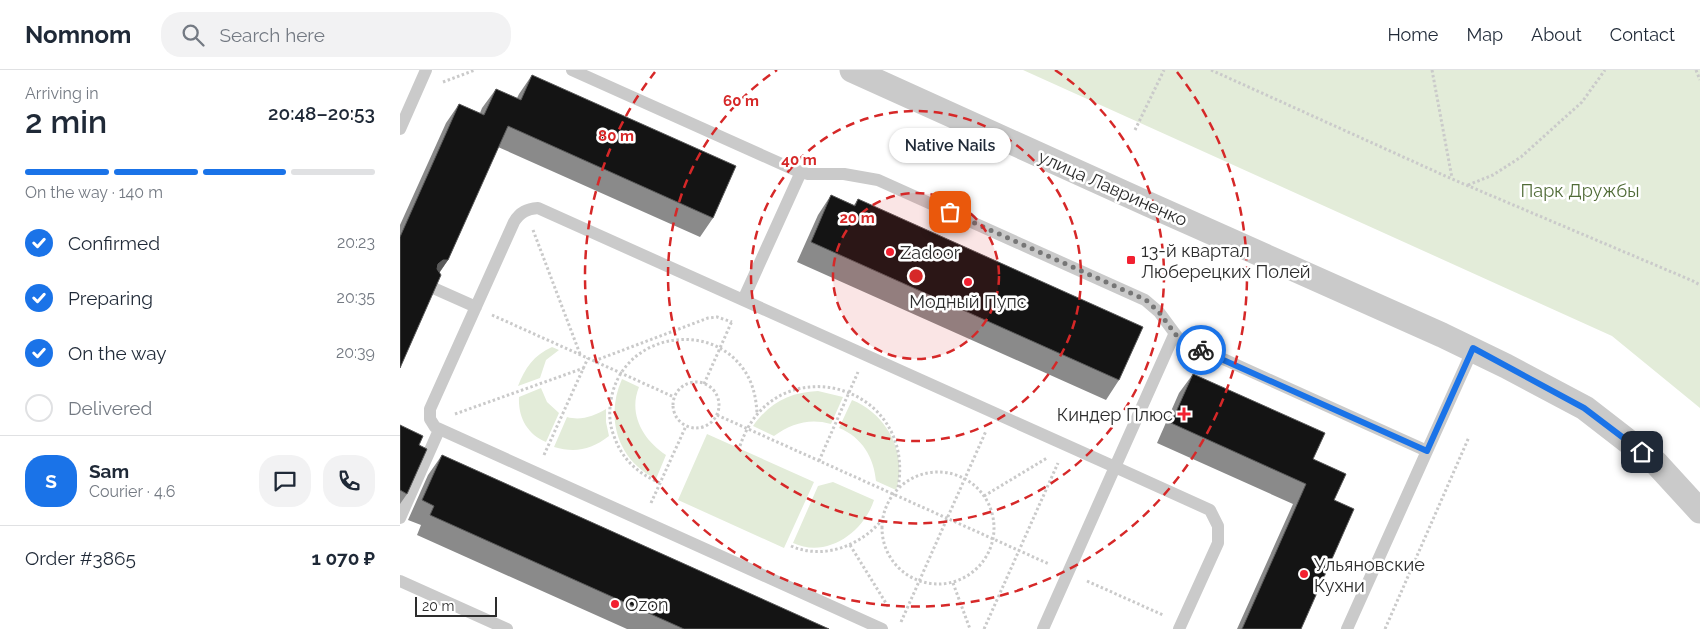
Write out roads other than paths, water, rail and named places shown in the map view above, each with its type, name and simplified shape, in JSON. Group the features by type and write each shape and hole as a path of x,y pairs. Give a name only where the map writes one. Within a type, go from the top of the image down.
{"street":[{"name":"улица Лавриненко","path":"852,70 1040,156 1473,348 1584,408 1656,463 1700,511"}],"lane":[{"path":"400,129 426,70"},
{"path":"572,70 801,172 844,174 878,180 1146,300 1159,312 1174,335 1186,343 1427,451"},
{"path":"743,300 801,172"},
{"path":"882,629 435,427 430,418 430,409 517,217 525,211 538,208 1210,510 1218,526 1218,543 1180,626"},
{"path":"431,287 476,307"},
{"path":"1043,629 1174,335"},
{"path":"1348,629 1473,348"},
{"path":"400,518 435,427"},
{"path":"400,581 507,629"}],"place":[{"name":"Native Nails","path":"950,212"},
{"name":"Zadoor","path":"890,252"},
{"name":"13-й квартал Люберецких Полей","path":"1131,260"},
{"name":"Модный Пупс","path":"968,282"},
{"name":"Киндер Плюс","path":"1184,414"},
{"name":"Ульяновские Кухни","path":"1304,574"},
{"name":"Ozon","path":"615,604"}],"park label":[{"name":"Парк Дружбы","path":"1580,190"}]}
